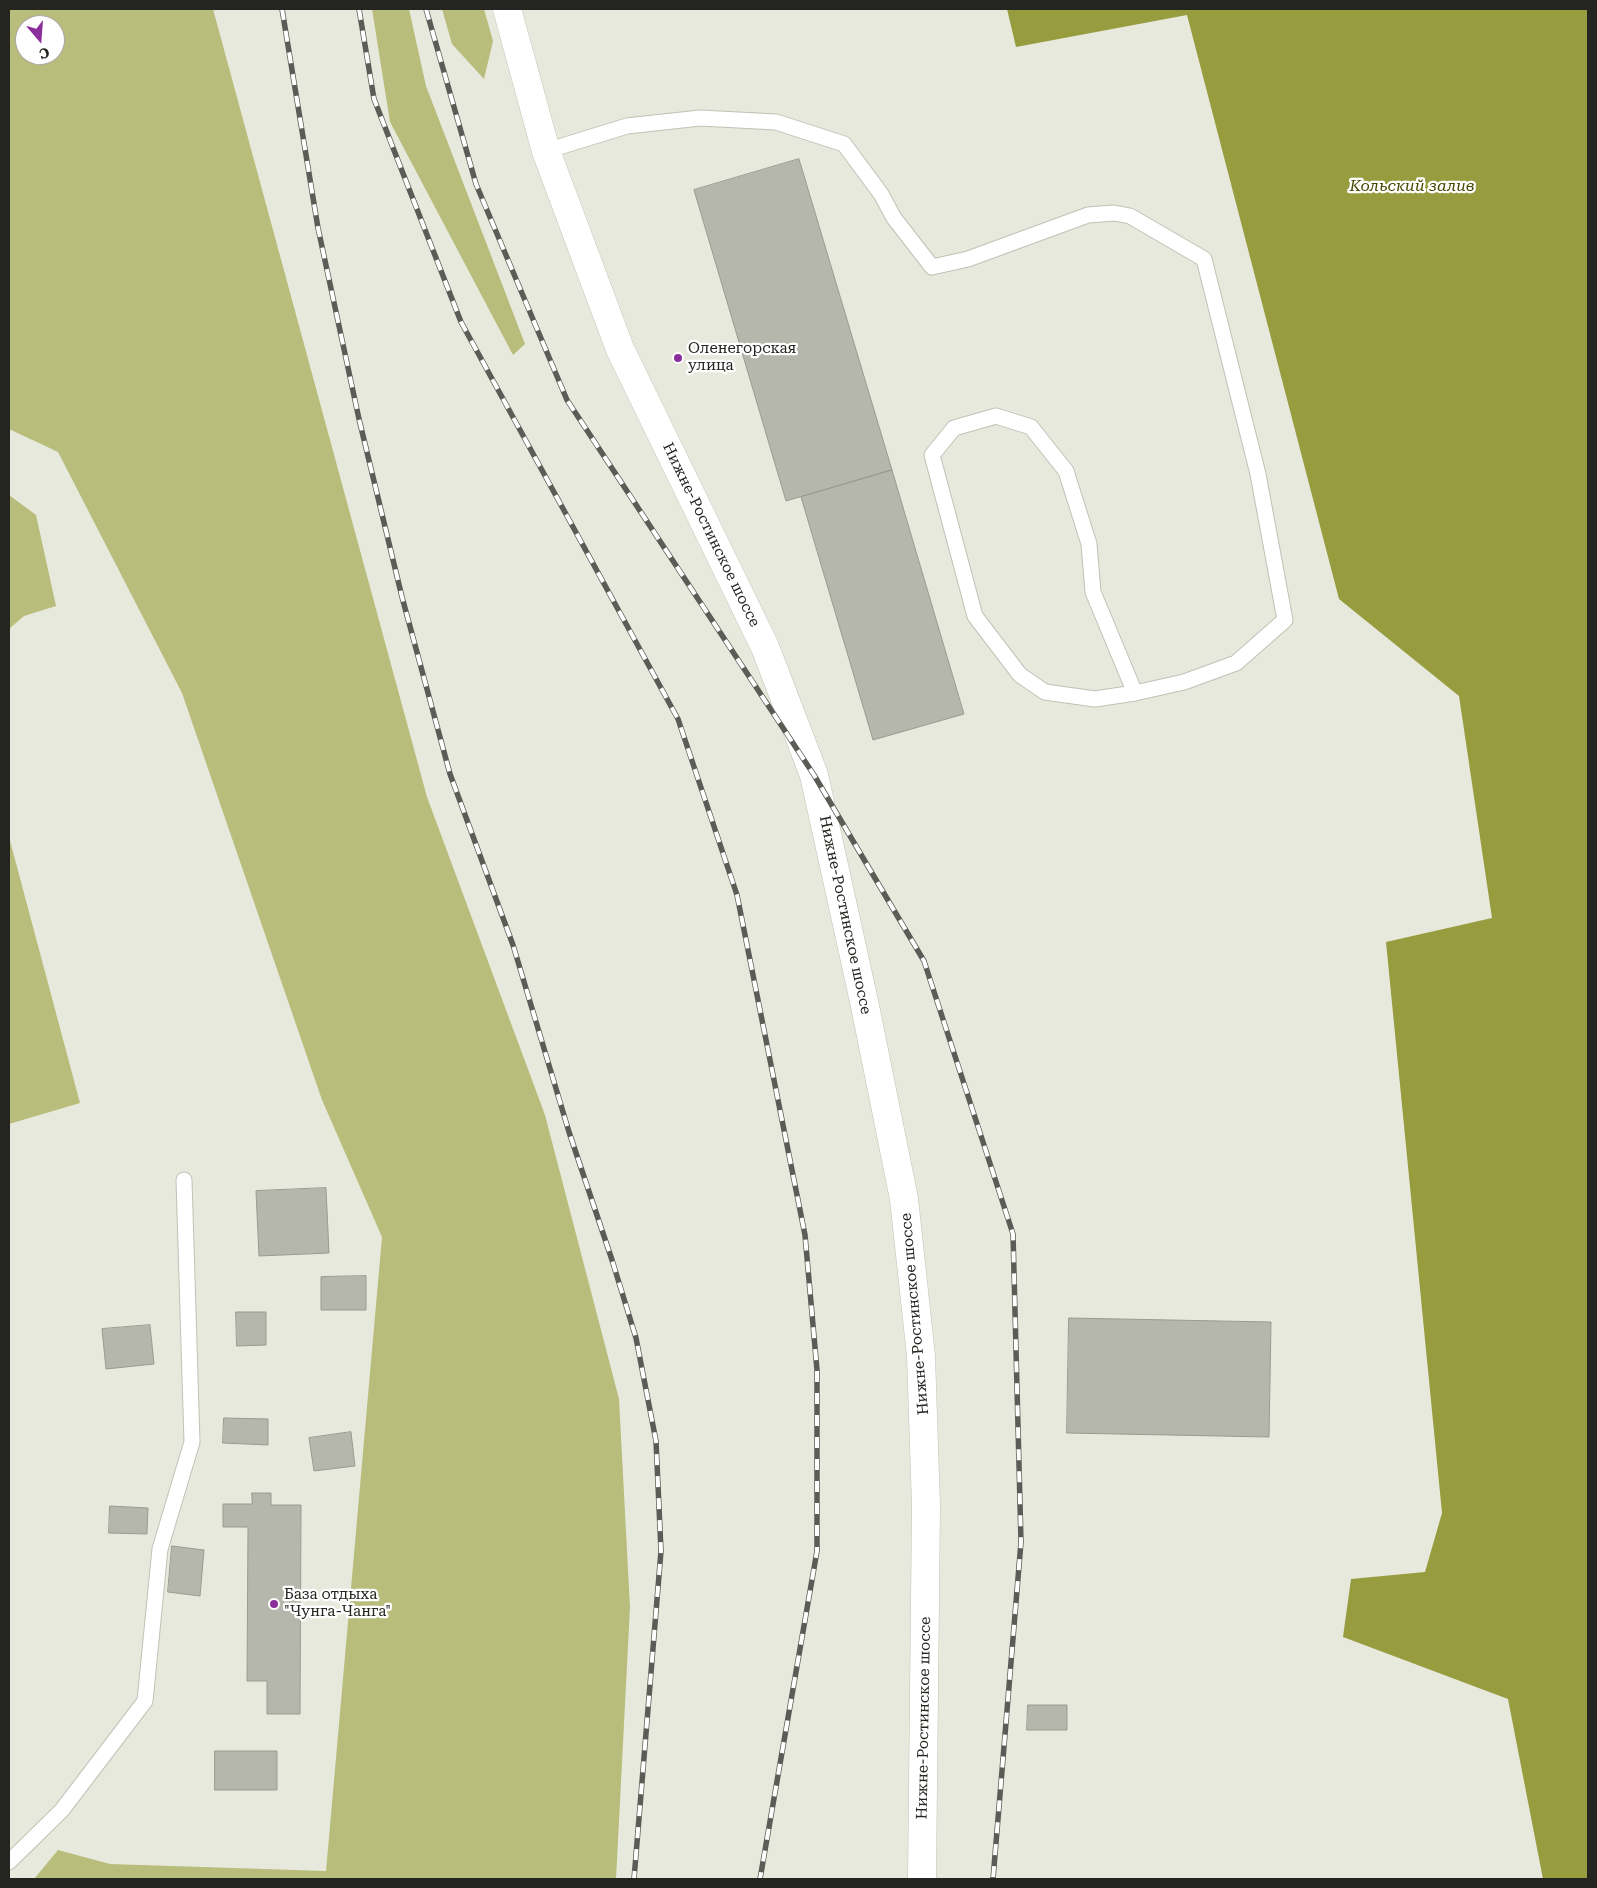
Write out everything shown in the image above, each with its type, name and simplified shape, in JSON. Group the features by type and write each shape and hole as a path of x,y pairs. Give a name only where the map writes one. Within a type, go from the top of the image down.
{"street":[{"name":"Нижне-Ростинское шоссе","path":"507,9 546,151 620,349 765,647 814,775 865,1006 904,1199 922,1356 926,1506 922,1879"}],"lane":[{"path":"546,151 626,126 700,118 776,122 844,144 881,194 894,218 932,267 968,259 1088,215 1114,213 1130,216 1204,259 1258,474 1285,620 1236,663 1184,682 1135,693 1095,699 1045,692 1020,676 976,616 932,455 954,428 996,416 1031,427 1066,471 1089,544 1093,592 1135,693"},
{"path":"9,1862 62,1810 145,1701 160,1549 192,1442 184,1180"}],"shaded area":[{"path":"9,9 213,9 427,797 545,1115 619,1399 630,1607 616,1879 34,1879 58,1850 110,1864 326,1871 382,1237 322,1100 182,693 58,452 9,429"},
{"path":"372,9 409,9 426,86 525,344 513,355 390,122"},
{"path":"442,9 484,9 493,41 484,79 452,44"},
{"path":"9,495 36,515 56,606 24,616 9,629"},
{"path":"9,837 80,1103 9,1124"}],"water":[{"name":"Кольский залив","path":"1007,9 1588,9 1588,1879 1543,1879 1508,1699 1343,1637 1351,1579 1425,1572 1442,1513 1386,942 1492,918 1459,696 1339,599 1187,15 1016,47"}],"building":[{"path":"799,159 892,470 786,501 694,190"},
{"path":"892,470 964,714 873,740 801,497"},
{"path":"326,1188 329,1253 259,1256 256,1191"},
{"path":"366,1276 366,1310 321,1310 321,1277"},
{"path":"236,1312 266,1312 266,1345 237,1346"},
{"path":"1069,1318 1271,1322 1269,1437 1067,1433"},
{"path":"150,1325 154,1364 106,1369 102,1329"},
{"path":"224,1418 268,1419 268,1445 223,1443"},
{"path":"351,1432 355,1466 314,1471 309,1438"},
{"name":"База отдыха \"Чунга-Чанга\"","path":"252,1493 271,1493 271,1505 301,1505 300,1714 267,1714 267,1681 247,1681 248,1527 223,1527 223,1504 252,1504"},
{"path":"110,1506 148,1508 147,1534 109,1533"},
{"path":"172,1546 204,1550 200,1596 168,1592"},
{"path":"1028,1705 1067,1705 1067,1730 1027,1730"},
{"path":"215,1751 277,1751 277,1790 215,1790"}],"railway":[{"path":"282,9 318,228 359,419 402,597 450,774 513,945 569,1132 636,1338 656,1441 661,1551 634,1879"},
{"path":"359,9 374,99 461,322 678,719 737,895 805,1235 817,1370 817,1551 760,1879"},
{"path":"426,9 476,184 567,400 814,775 924,961 1013,1234 1021,1542 993,1879"}],"place":[{"name":"Оленегорская улица","path":"678,358"},
{"name":"База отдыха \"Чунга-Чанга\"","path":"274,1604"}]}
